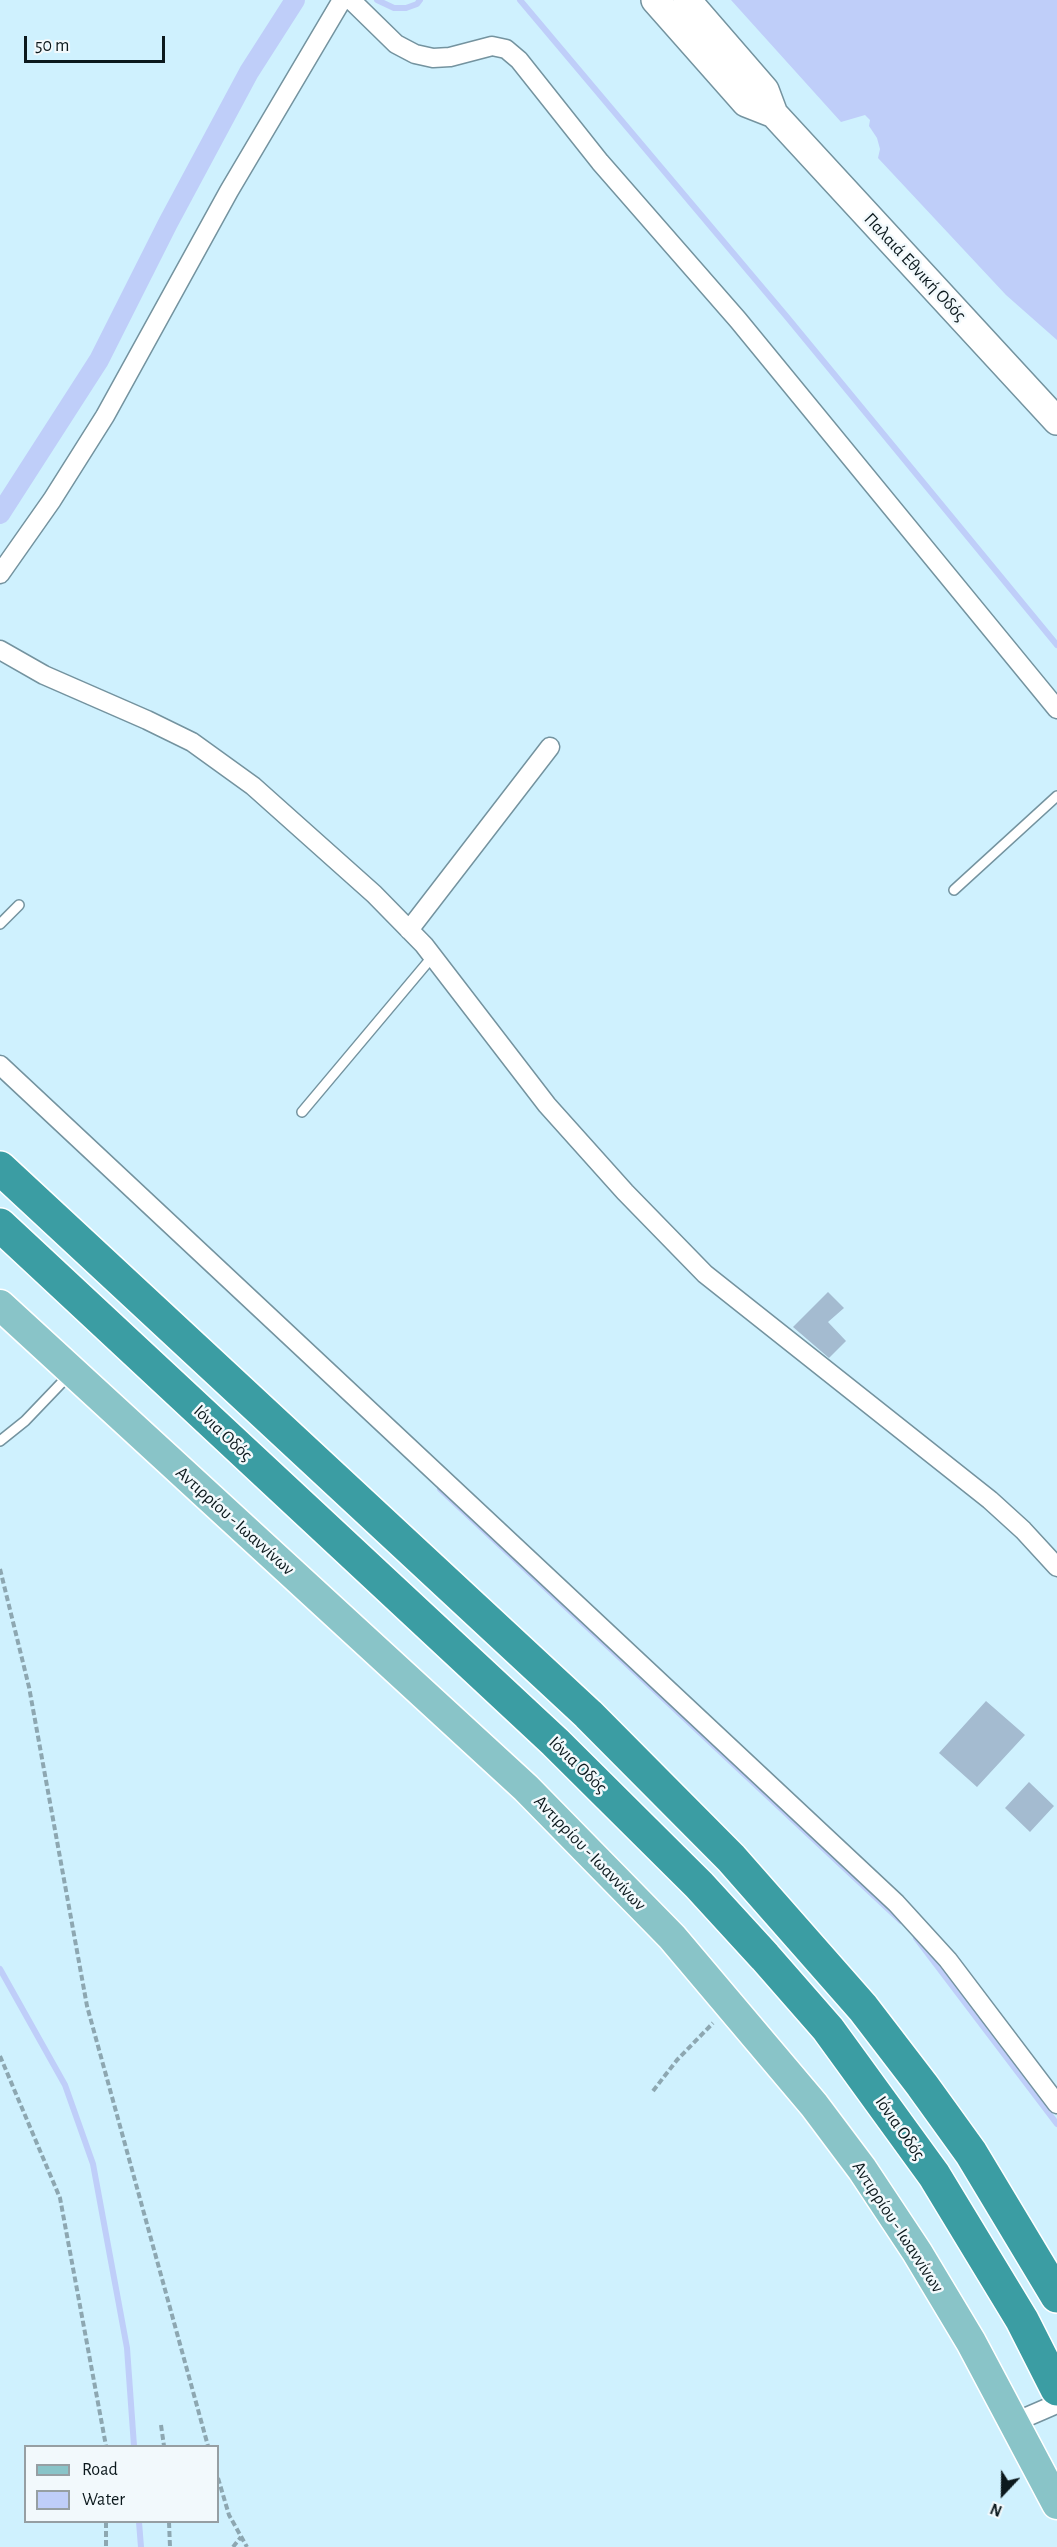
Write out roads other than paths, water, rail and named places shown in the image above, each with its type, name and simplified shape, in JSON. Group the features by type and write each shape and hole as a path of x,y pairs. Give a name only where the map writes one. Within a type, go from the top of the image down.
{"highway":[{"path":"0,1168 588,1714 731,1858 863,2008 922,2085 971,2153 1057,2296"},
{"name":"Ιόνια Οδός","path":"0,1225 555,1742 699,1885 765,1957 828,2029 934,2175 1022,2319 1055,2397"}],"main road":[{"name":"Παλαιά Εθνική Οδός","path":"655,0 746,103 774,114"},
{"name":"Παλαιά Εθνική Οδός","path":"687,0 765,90 774,114 1057,421"},
{"name":"Αντιρρίου - Ιωαννίνων","path":"0,1305 526,1788 672,1937 814,2105 862,2169 917,2252 971,2342 1057,2504"}],"street":[{"path":"0,574 52,500 105,416 229,191 342,0"},
{"path":"351,0 396,44 415,54 433,58 450,57 492,46 506,49 519,60 600,162 738,320 1057,709"},
{"path":"0,650 38,672 174,732 253,786 409,930 433,956 547,1105 625,1192 705,1274 983,1494 1023,1530 1057,1567"},
{"path":"409,930 550,747"},
{"path":"0,1065 896,1903 948,1960 1057,2104"},
{"path":"1015,2422 1055,2397"}],"lane":[{"path":"954,890 1057,796"},
{"path":"0,924 19,905"},
{"path":"302,1112 433,956"},
{"path":"0,1441 25,1421 72,1372"}],"water":[{"path":"731,0 1057,0 1057,340 1006,295 878,158 880,149 877,138 869,126 870,120 865,115 841,122"}],"waterway":[{"path":"0,514 99,360 168,223 249,72 295,0"},
{"path":"377,0 394,8 406,8 417,4 420,0"},
{"path":"520,0 787,317 1057,645"},
{"path":"440,1489 901,1921"},
{"path":"916,1938 1057,2124"},
{"path":"0,1969 65,2085 93,2164 127,2348 134,2445"},
{"path":"139,2523 141,2547"}]}
